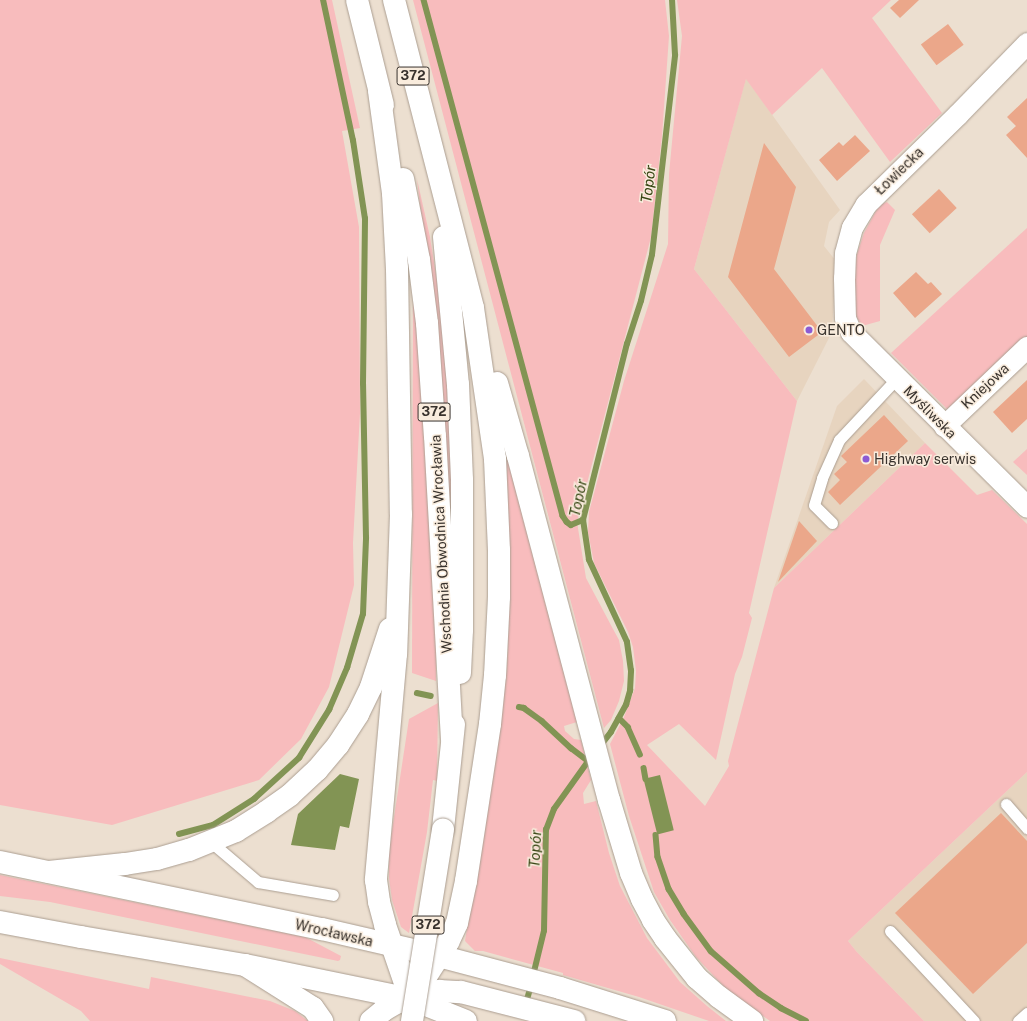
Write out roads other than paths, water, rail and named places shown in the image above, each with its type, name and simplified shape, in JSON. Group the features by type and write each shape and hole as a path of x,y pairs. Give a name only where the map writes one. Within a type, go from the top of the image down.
{"main road":[{"name":"372","path":"357,0 379,91"},
{"name":"372","path":"394,0 432,152"},
{"path":"379,91 393,194 397,269 400,514 398,605 391,718 376,857 376,880 379,902 392,946 412,999 418,1021"},
{"name":"Wschodnia Obwodnica Wrocławia","path":"379,91 406,191 419,260 427,323 436,436 452,739"},
{"path":"432,152 473,308 518,456 577,673 609,800 631,873 642,900 665,938 697,978 719,997 752,1021"},
{"name":"Wschodnia Obwodnica Wrocławia","path":"412,1021 443,830 460,676 462,630 462,480 458,384 442,217 432,152"},
{"path":"412,999 448,942 457,923 466,881 490,724 498,636 499,550 495,459 490,415 473,308"},
{"path":"49,872 157,859 190,850 236,831 290,795 317,770 338,745 358,714 371,687 398,605"},
{"name":"Wrocławska","path":"0,862 322,929 439,956 560,988 664,1021"},
{"path":"0,922 81,938 245,965 412,999 466,1021"},
{"path":"245,965 313,1008 322,1021"},
{"path":"371,1021 384,1010 412,999 439,991 454,991 497,1000 574,1021"}],"street":[{"name":"Łowiecka","path":"851,332 845,318 844,278 846,253 852,227 866,204 958,114 1027,43"},
{"name":"Myśliwska","path":"851,332 1027,507"},
{"name":"Kniejowa","path":"944,426 1027,347"}],"lane":[{"path":"832,523 814,505 822,478 839,440 897,378"},
{"path":"1006,804 1027,828"},
{"path":"212,842 258,882 333,895"},
{"path":"890,931 974,1021"},
{"path":"1018,1021 1027,1013"}],"waterway":[{"path":"179,834 213,825 254,799 299,758 329,710 347,668 363,614 366,538 363,384 365,219 353,141 323,0"},
{"path":"424,0 563,516 571,525 583,520"},
{"name":"Topór","path":"601,745 611,732 626,705 630,691 631,671 627,642 589,560 583,520 627,344 641,301 652,255 675,55 672,0"},
{"path":"417,693 431,696"},
{"path":"519,707 524,708 542,721 571,748 588,761"},
{"path":"619,718 628,727 640,754"},
{"name":"Topór","path":"533,976 544,931 546,830 554,809 592,756"},
{"path":"644,768 646,779"},
{"path":"656,835 658,857 669,889 684,914 711,951 759,993 781,1008 806,1021"},
{"name":"Topór","path":"526,1003 531,985"}],"place":[{"name":"GENTO","path":"809,330"},
{"name":"Highway serwis","path":"866,459"}]}
